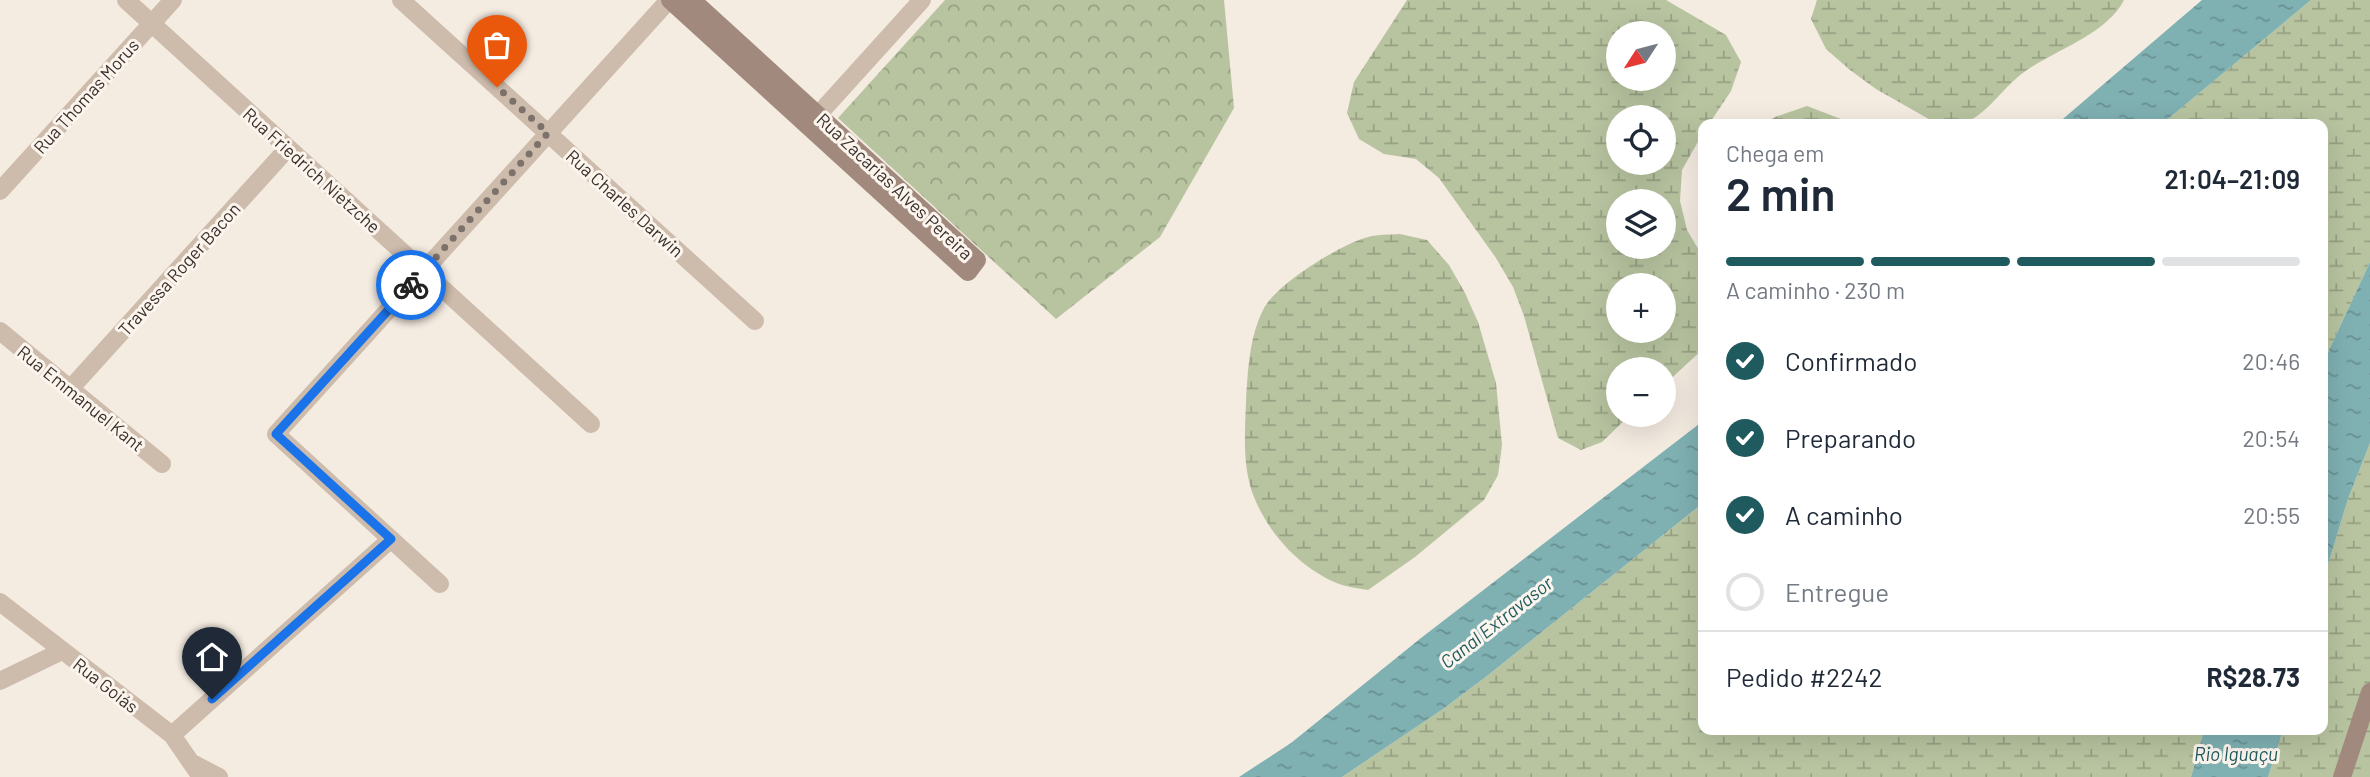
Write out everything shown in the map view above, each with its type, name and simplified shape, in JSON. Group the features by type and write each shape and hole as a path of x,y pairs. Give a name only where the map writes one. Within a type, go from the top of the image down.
{"street":[{"name":"Rua Friedrich Nietzche","path":"126,0 591,424"},
{"name":"Rua Thomas Morus","path":"0,191 173,0"},
{"name":"Rua Charles Darwin","path":"401,0 755,321"},
{"path":"440,584 276,434 669,0"},
{"name":"Rua Zacarias Alves Pereira","path":"669,0 813,120 977,260 968,272 813,120 692,0"},
{"path":"813,120 922,0"},
{"name":"Travessa Roger Bacon","path":"69,388 288,148"},
{"name":"Rua Emmanuel Kant","path":"0,331 162,464"},
{"path":"172,735 391,539"},
{"name":"Rua Goiás","path":"0,602 172,735 197,770"},
{"path":"0,681 62,650"},
{"path":"2342,777 2370,692"},
{"path":"197,770 219,777"}],"green space":[{"path":"945,0 1224,0 1234,108 1160,237 1056,319 838,118"},
{"path":"1407,0 1666,0 1726,35 1741,62 1731,91 1712,119 1698,119 1698,142 1682,170 1680,201 1687,230 1698,249 1698,354 1676,374 1676,357 1606,357 1606,427 1618,427 1602,442 1581,450 1558,438 1524,316 1513,287 1496,258 1439,178 1416,159 1384,154 1359,139 1347,113 1354,82"},
{"path":"1817,0 2124,0 2116,13 2104,24 2019,76 1972,119 1929,119 1876,89 1826,49 1811,19"},
{"path":"2311,0 2370,0 2370,262 2328,352 2328,119 2168,119"},
{"path":"1807,106 1841,119 1772,119"},
{"path":"1400,234 1427,240 1449,265 1465,293 1478,322 1496,383 1502,445 1498,475 1484,500 1415,557 1368,590 1342,585 1314,571 1278,538 1260,511 1250,486 1245,450 1249,366 1259,319 1271,298 1282,287 1327,256 1356,241 1376,235"},
{"path":"2370,443 2370,777 2268,777 2281,735 2328,735 2328,564 2348,499"},
{"path":"1698,507 1698,735 2203,735 2191,777 1342,777 1487,676"}],"water":[{"path":"2202,0 2311,0 2168,119 2063,119"},
{"path":"2370,262 2370,443 2348,499 2328,564 2328,352"},
{"name":"Canal Extravasor","path":"1698,425 1698,507 1487,676 1342,777 1239,777 1291,743 1421,638"},
{"name":"Rio Iguaçu","path":"2203,735 2281,735 2268,777 2191,777"}],"way so far":[{"path":"411,285 548,133 497,87"}],"route":[{"path":"212,699 391,539 276,434 411,285"}]}
